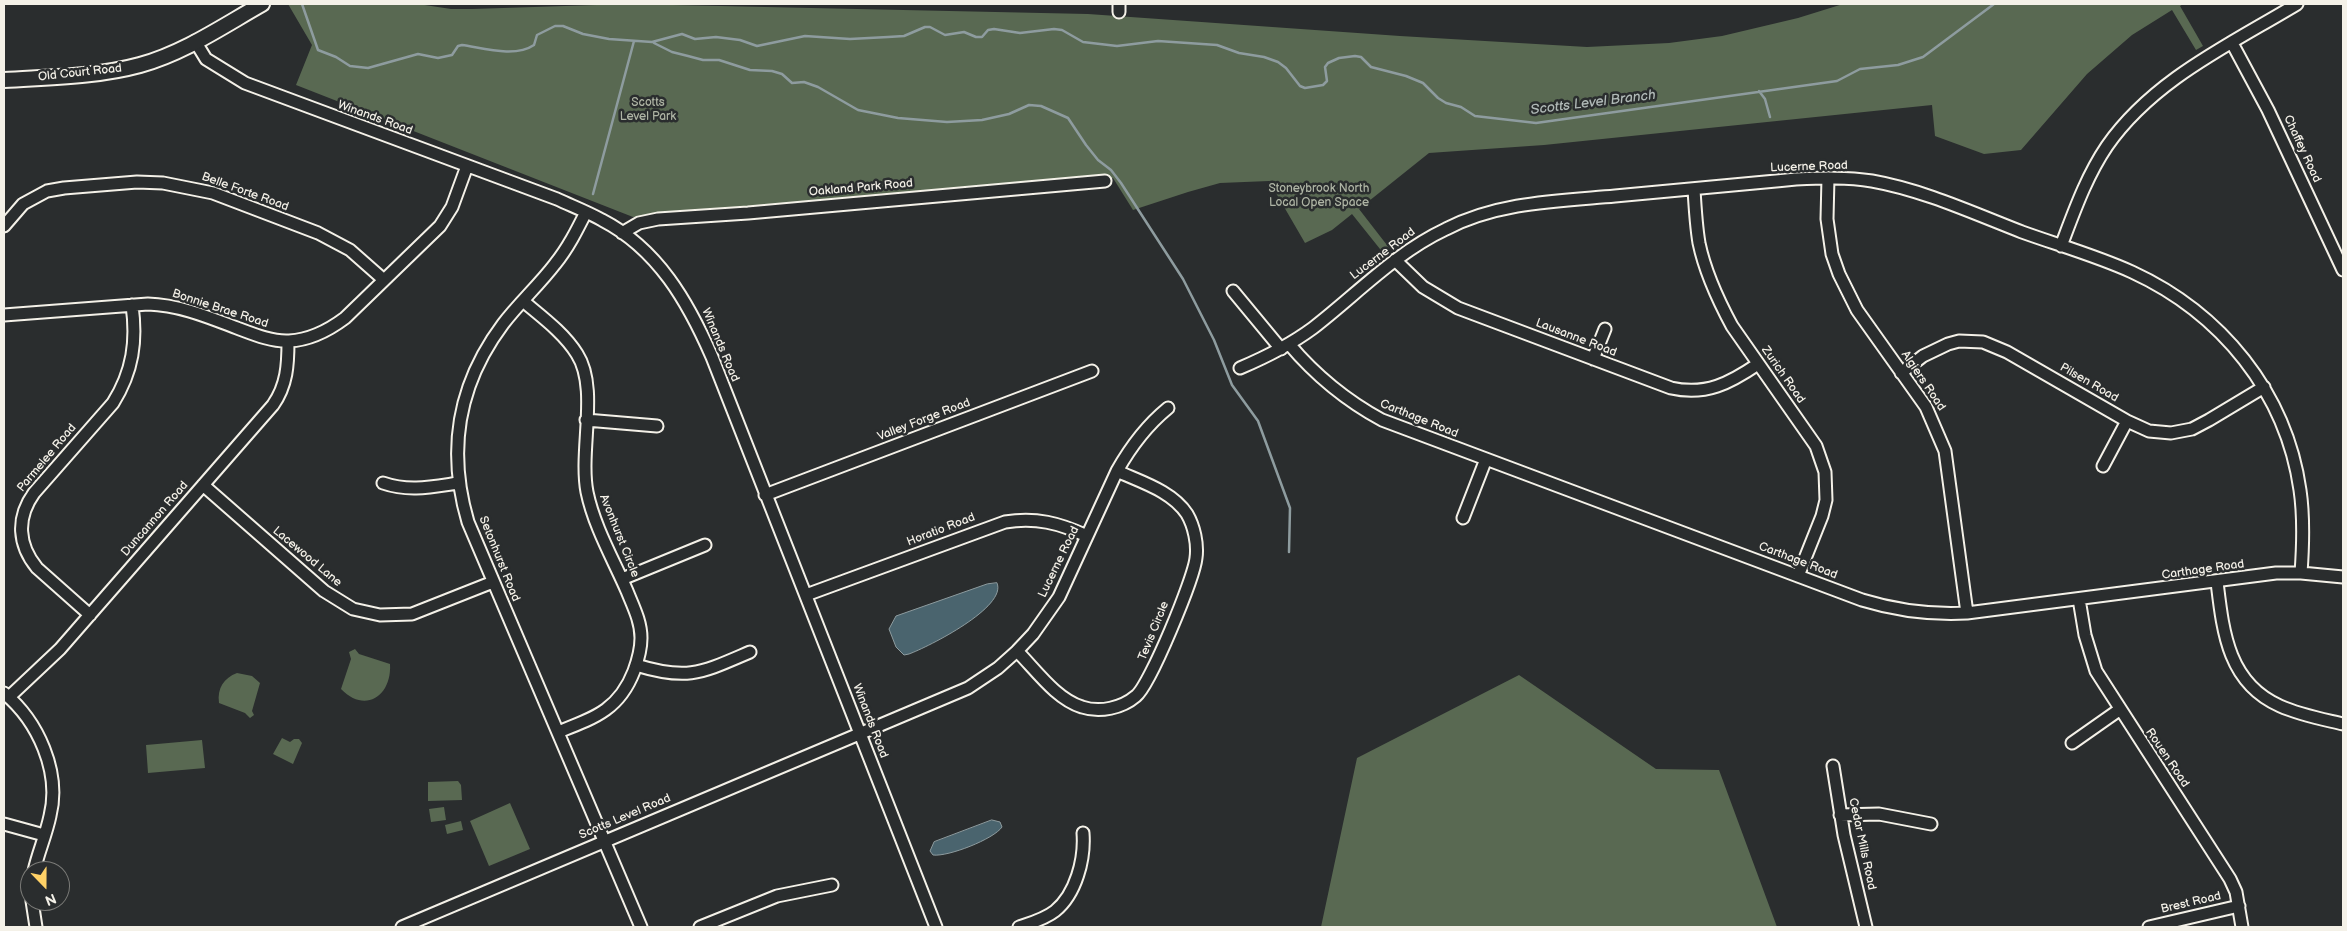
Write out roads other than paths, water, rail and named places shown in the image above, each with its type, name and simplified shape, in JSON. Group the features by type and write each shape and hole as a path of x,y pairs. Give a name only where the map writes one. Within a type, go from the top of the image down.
{"main road":[{"name":"Old Court Road","path":"4,80 108,72 156,59 195,41 262,4"}],"street":[{"path":"2061,246 2082,192 2106,147 2136,111 2167,83 2297,4"},
{"name":"Winands Road","path":"195,41 206,59 245,83 586,212 604,220 654,260 675,286 692,312 712,357 936,927"},
{"name":"Chaffey Road","path":"2232,43 2268,110 2343,270"},
{"name":"Bonnie Brae Road","path":"4,315 164,304 179,307 254,334 288,341 303,339 332,328 384,280 446,217 467,166"},
{"name":"Lucerne Road","path":"1240,368 1285,347 1312,328 1395,260 1445,229 1485,213 1539,203 1828,178 1873,182 1922,194 2132,272 2176,296 2202,316 2234,346 2264,386 2283,424 2296,467 2302,514 2301,573"},
{"name":"Algiers Road","path":"1828,178 1827,219 1832,254 1838,274 1857,310 1926,407 1945,451 1967,613"},
{"name":"Oakland Park Road","path":"622,233 639,223 658,219 748,213 1105,181"},
{"name":"Belle Forte Road","path":"4,226 22,204 47,191 137,182 172,184 213,193 327,236 350,250 384,280"},
{"name":"Zurich Road","path":"1694,189 1699,243 1708,274 1732,326 1816,446 1825,472 1826,500 1822,516 1798,576"},
{"name":"Setonhurst Road","path":"586,212 556,264 523,300 492,340 469,387 458,434 458,483 468,522 641,927"},
{"name":"Lausanne Road","path":"1395,260 1423,287 1458,308 1663,386 1685,392 1699,391 1735,380 1758,364"},
{"name":"Carthage Road","path":"1233,291 1285,347 1323,381 1362,409 1407,431 1862,600 1905,612 1967,613 2276,574 2301,573 2343,577"},
{"name":"Avonhurst Circle","path":"523,300 560,333 578,355 587,381 584,466 588,494 592,511 640,624 641,644 636,665 624,693 614,704 590,720 558,732"},
{"name":"Parmelee Road","path":"90,615 30,560 22,541 22,521 27,504 34,494 113,403 121,390 127,378 133,353 135,327 132,305"},
{"path":"1593,359 1605,329"},
{"name":"Duncannon Road","path":"6,695 60,649 279,395 287,375 288,341"},
{"name":"Pilsen Road","path":"1901,373 1923,356 1948,344 1960,341 1983,342 2007,352 2126,420 2159,433 2181,432 2209,420 2264,386"},
{"name":"Valley Forge Road","path":"765,495 1092,371"},
{"name":"Lucerne Road","path":"859,732 968,688 998,668 1017,651 1033,634 1059,597 1117,471 1141,433 1168,408"},
{"path":"586,420 657,426"},
{"path":"2103,466 2126,420"},
{"path":"1463,518 1486,459"},
{"name":"Tevis Circle","path":"1017,651 1061,696 1081,707 1092,710 1115,707 1135,697 1148,681 1194,570 1196,557 1195,540 1186,514 1174,500 1164,493 1117,471"},
{"path":"383,483 413,490 458,483"},
{"name":"Lacewood Lane","path":"203,485 324,591 353,609 380,616 412,614 493,582"},
{"name":"Horatio Road","path":"806,595 1005,522 1021,519 1052,522 1087,536"},
{"path":"622,580 705,545"},
{"path":"2217,582 2223,630 2227,644 2239,670 2249,683 2269,700 2280,706 2343,724"},
{"name":"Rouen Road","path":"2079,599 2085,635 2096,671 2119,710 2220,862 2236,892 2242,927"},
{"path":"636,665 674,675 689,674 703,671 750,652"},
{"path":"6,695 33,729 42,744 51,771 53,802 37,861"},
{"path":"2072,743 2119,710"},
{"name":"Scotts Level Road","path":"402,927 859,732"},
{"name":"Cedar Mills Road","path":"1834,766 1840,815 1866,927"},
{"path":"1840,815 1879,814 1931,824"},
{"path":"4,824 44,835"},
{"path":"1020,927 1053,912 1068,896 1083,854 1083,833"},
{"path":"700,927 777,896 832,885"},
{"name":"Brest Road","path":"2149,927 2239,906"},
{"path":"34,911 36,927"}],"water":[{"path":"997,583 997,593 991,603 964,625 909,654 904,655 896,647 889,629 896,616 987,584"},
{"path":"992,820 1000,822 1002,827 981,842 940,855 933,855 930,851 934,842"}],"waterway":[{"name":"Scotts Level Branch","path":"302,4 318,50 336,57 350,66 368,68 418,54 438,58 452,55 458,46 462,45 508,52 518,51 534,45 537,35 555,26 563,26 583,34 609,39 652,42 682,34 695,39 716,37 740,40 757,46 805,36 850,39 904,36 925,27 930,27 945,35 964,32 976,37 982,37 988,30 994,29 1020,33 1054,29 1062,30 1083,42 1117,46 1158,41 1217,45 1239,53 1264,57 1278,62 1286,68 1300,86 1305,88 1323,85 1327,81 1325,67 1328,63 1339,58 1361,57 1371,67 1406,76 1423,83 1438,98 1446,103 1461,107 1475,116 1536,123 1837,81 1860,69 1898,65 1923,57 1994,4"},
{"path":"593,194 634,41"},
{"path":"654,43 672,52 703,60 719,60 750,70 772,71 782,74 792,83 804,82 818,87 858,110 898,118 947,122 982,120 1009,114 1029,105 1041,106 1068,118 1098,160 1111,170 1121,183 1183,279 1214,340 1232,385 1258,421 1290,508 1289,552"},
{"path":"1759,91 1765,99 1770,117"}],"park label":[{"name":"Scotts Level Park","path":"648,110"},
{"name":"Stoneybrook North Local Open Space","path":"1319,196"}]}
